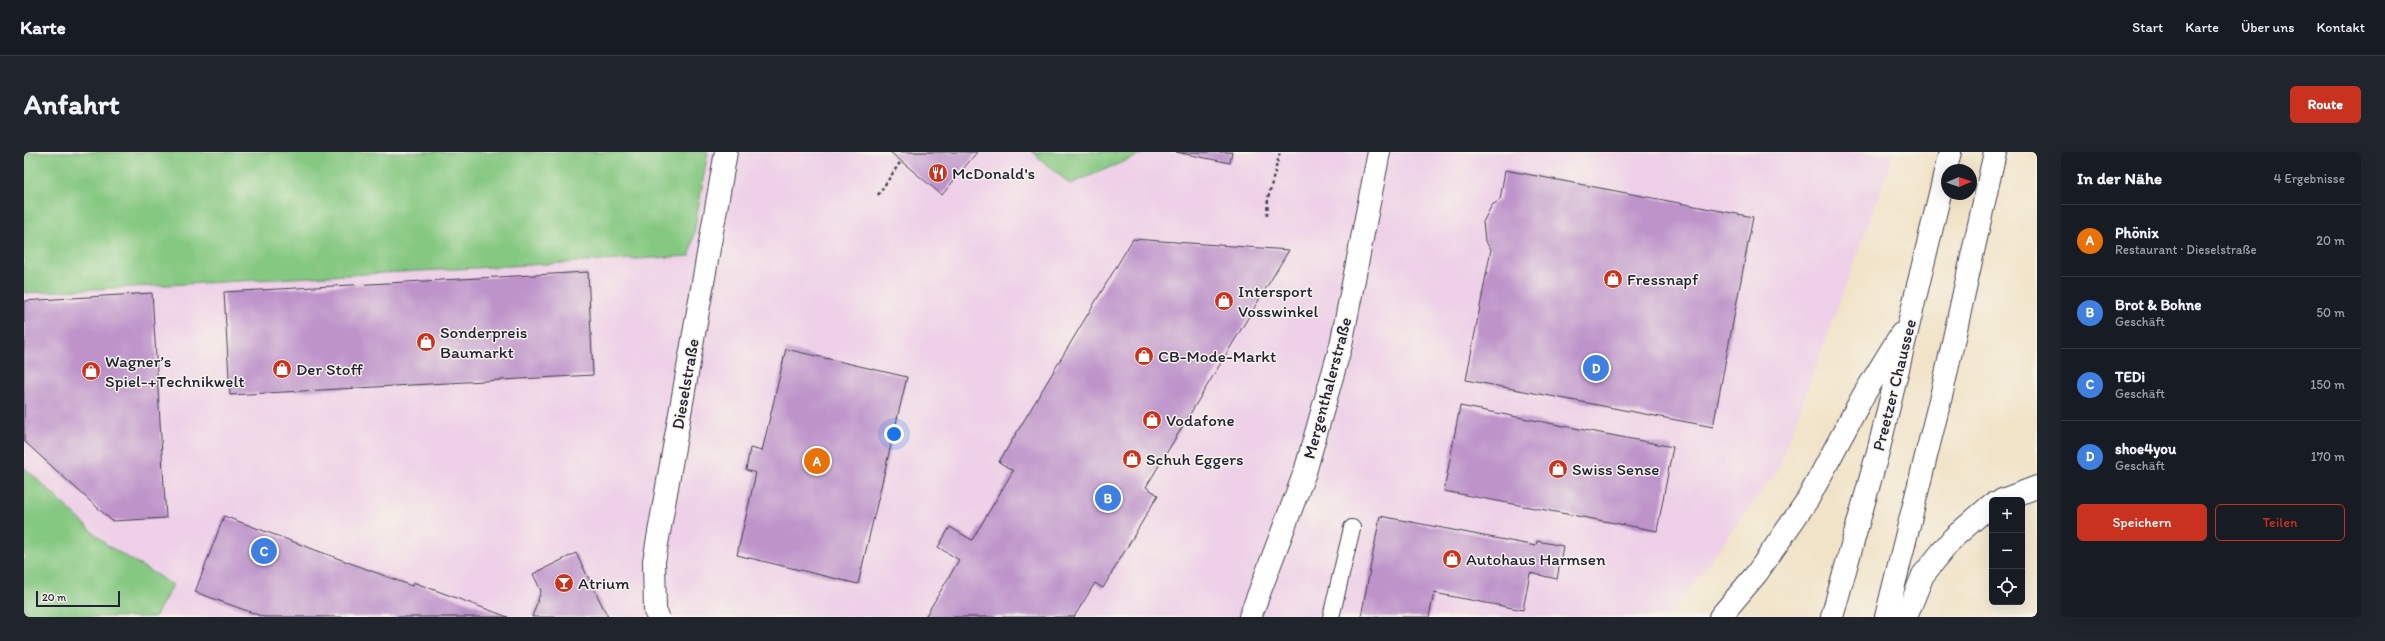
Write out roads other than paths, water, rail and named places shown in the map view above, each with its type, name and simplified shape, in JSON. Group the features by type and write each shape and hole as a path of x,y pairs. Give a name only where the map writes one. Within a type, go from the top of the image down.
{"main road":[{"name":"Dieselstraße","path":"658,617 655,611 654,561 726,152"},
{"name":"Mergenthalerstraße","path":"1250,617 1305,472 1339,352 1379,152"},
{"name":"Preetzer Chaussee","path":"1832,617 1879,448 1950,152"},
{"path":"1886,617 1943,388 1995,152"},
{"path":"1720,617 1757,574 1808,499 1862,396 1911,318"},
{"path":"2010,497 2037,487"},
{"path":"1906,617 1923,575 1953,538 1989,507"}],"lane":[{"path":"1331,617 1352,528"}],"place":[{"name":"McDonald's","path":"938,173"},
{"name":"Fressnapf","path":"1613,279"},
{"name":"Intersport Vosswinkel","path":"1224,301"},
{"name":"Sonderpreis Baumarkt","path":"426,342"},
{"name":"CB-Mode-Markt","path":"1144,356"},
{"name":"shoe4you","path":"1596,368"},
{"name":"Der Stoff","path":"282,369"},
{"name":"Wagner’s Spiel-+Technikwelt","path":"91,371"},
{"name":"Vodafone","path":"1152,420"},
{"name":"Schuh Eggers","path":"1132,459"},
{"name":"Phönix","path":"817,461"},
{"name":"Swiss Sense","path":"1558,469"},
{"name":"Brot & Bohne","path":"1108,498"},
{"name":"TEDi","path":"264,551"},
{"name":"Autohaus Harmsen","path":"1452,559"},
{"name":"Atrium","path":"564,583"}]}
